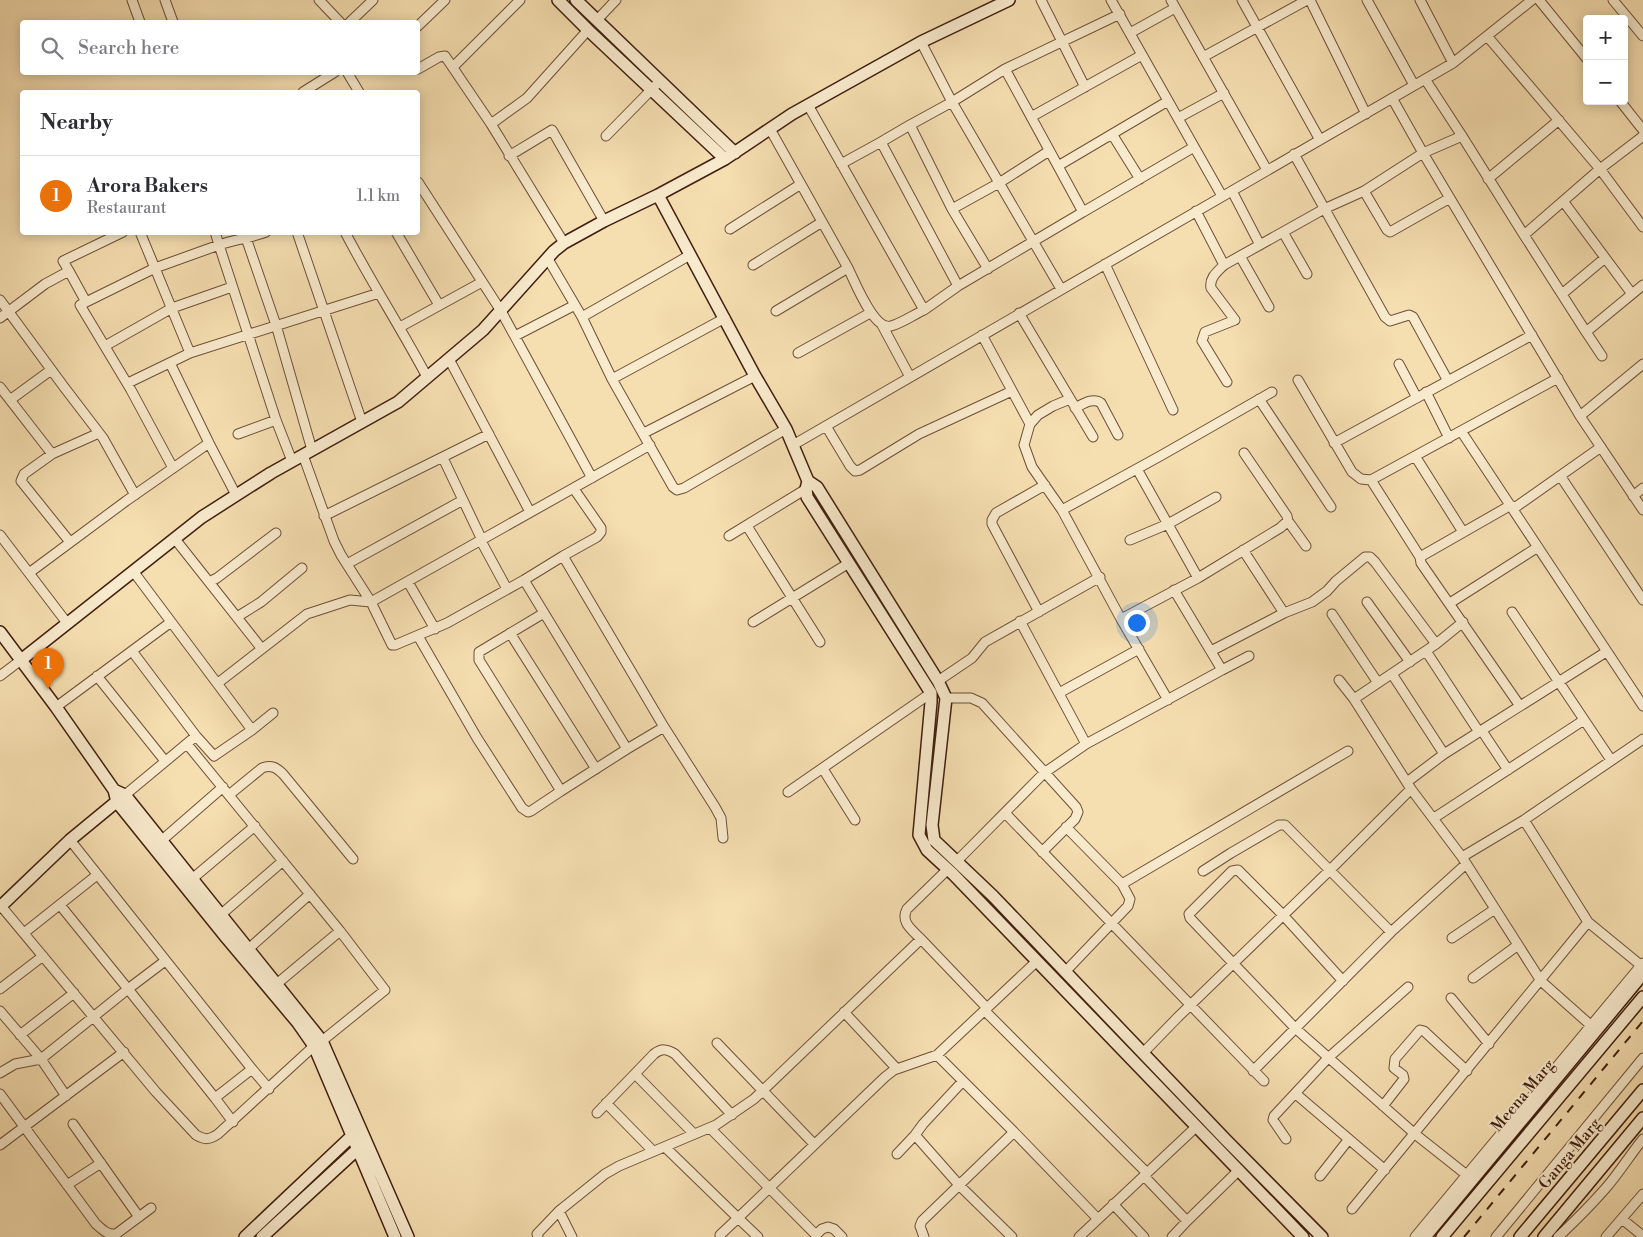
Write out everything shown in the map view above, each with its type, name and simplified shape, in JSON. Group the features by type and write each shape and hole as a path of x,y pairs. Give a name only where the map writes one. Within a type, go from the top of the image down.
{"street":[{"path":"132,0 139,20"},
{"path":"165,0 172,20"},
{"path":"319,0 338,20"},
{"path":"352,20 373,0"},
{"path":"420,24 445,0"},
{"path":"453,67 520,0"},
{"path":"558,0 652,90 730,156"},
{"path":"576,0 660,81 730,156"},
{"path":"597,20 616,0"},
{"path":"0,676 202,517 292,461 398,402 483,330 564,243 730,156 808,105 921,42 1009,0"},
{"path":"1041,0 1085,86"},
{"path":"1111,0 1222,196"},
{"path":"1242,0 1320,140"},
{"path":"1203,58 1309,0 1366,114"},
{"path":"1367,0 1414,85"},
{"path":"793,445 1018,313 1453,63 1532,0"},
{"path":"1539,0 1583,54"},
{"path":"1613,0 1643,36"},
{"path":"1421,1 1453,63"},
{"path":"1130,33 1173,4 1267,170"},
{"path":"841,164 1005,70 1120,14"},
{"path":"491,124 527,98 588,30"},
{"path":"1487,36 1600,169 1643,226"},
{"path":"921,42 952,102 1061,290"},
{"path":"420,67 443,55 453,67 491,124 564,243"},
{"path":"1031,117 1142,55"},
{"path":"1005,70 1082,212"},
{"path":"306,90 330,75"},
{"path":"349,75 358,90"},
{"path":"1425,79 1602,356"},
{"path":"606,136 660,81"},
{"path":"1178,118 1224,93"},
{"path":"1392,98 1580,416 1643,510"},
{"path":"1058,166 1168,101"},
{"path":"808,105 924,310"},
{"path":"1623,105 1643,130"},
{"path":"1488,179 1558,120"},
{"path":"910,125 952,209 988,269"},
{"path":"770,129 848,268 870,313 882,324 910,377"},
{"path":"509,156 552,130 604,221"},
{"path":"1112,134 1140,178"},
{"path":"1227,382 1202,341 1205,332 1235,320 1211,288 1210,282 1224,265 1324,209 1364,191 1423,153 1462,136"},
{"path":"1524,235 1600,169 1643,136"},
{"path":"881,142 958,286"},
{"path":"882,324 890,326 924,310 958,286 1032,241 1194,147"},
{"path":"952,209 999,183 1049,151"},
{"path":"1294,154 1386,317 1390,321 1409,315 1413,317 1448,381"},
{"path":"730,228 801,184"},
{"path":"420,185 501,311 592,478"},
{"path":"1232,190 1260,245"},
{"path":"1364,191 1390,232 1450,198"},
{"path":"658,195 786,430 807,485 807,497 931,693 920,835 927,850 952,865 993,896 1226,1140 1322,1237"},
{"path":"1563,201 1632,294"},
{"path":"1196,212 1224,265"},
{"path":"753,265 822,222"},
{"path":"1283,232 1307,274"},
{"path":"86,302 63,261 117,235"},
{"path":"141,235 190,353"},
{"path":"216,235 276,420 292,461"},
{"path":"298,235 362,422"},
{"path":"347,235 378,293 400,327 428,377"},
{"path":"398,235 440,306"},
{"path":"173,468 128,383 80,305 155,268 218,244 245,236 276,325 324,516 337,548 371,602 392,645 434,629 524,580 597,537 601,532 601,528 574,489"},
{"path":"582,317 690,255"},
{"path":"1240,256 1269,307"},
{"path":"1562,294 1605,258"},
{"path":"548,259 582,317 612,379 673,487 677,490 786,430"},
{"path":"1104,264 1173,410"},
{"path":"776,311 848,268"},
{"path":"0,318 45,284 69,271"},
{"path":"400,327 482,282"},
{"path":"1586,332 1643,285"},
{"path":"105,346 172,308 232,287"},
{"path":"128,383 190,353 378,293"},
{"path":"0,300 99,432 135,495"},
{"path":"515,336 575,305"},
{"path":"798,353 870,313"},
{"path":"1018,313 1093,437"},
{"path":"612,379 725,318"},
{"path":"982,335 1030,424"},
{"path":"1334,443 1532,336"},
{"path":"449,359 530,512"},
{"path":"170,363 236,495"},
{"path":"1399,364 1417,398"},
{"path":"1580,416 1643,364"},
{"path":"10,400 51,370"},
{"path":"644,433 755,376"},
{"path":"1298,380 1352,472 1361,479 1372,480 1558,378"},
{"path":"0,387 52,454"},
{"path":"826,426 852,469 860,470 920,434 1012,391"},
{"path":"1062,510 1272,392"},
{"path":"1426,392 1449,438"},
{"path":"1070,399 1038,415 1030,424 1024,446 1032,467 1062,510 1168,700"},
{"path":"1259,399 1331,507"},
{"path":"1075,408 1097,400 1101,403 1118,435"},
{"path":"238,434 276,420"},
{"path":"1461,431 1643,706"},
{"path":"70,542 21,481 24,474 52,454 99,432"},
{"path":"324,516 489,434"},
{"path":"29,573 209,443"},
{"path":"218,683 307,614 350,600 371,602 650,445"},
{"path":"1420,557 1512,507 1561,477 1600,447"},
{"path":"1244,453 1306,546"},
{"path":"1415,456 1463,532"},
{"path":"443,458 482,540 508,589"},
{"path":"1137,469 1198,578"},
{"path":"1561,477 1643,600"},
{"path":"1372,480 1420,557 1421,564 1520,706"},
{"path":"729,536 807,485"},
{"path":"807,485 817,488 938,682 946,698 932,825 934,840 952,865 1036,961 1303,1237"},
{"path":"1039,612 992,524 992,520 996,513 1045,485"},
{"path":"1633,496 1643,488"},
{"path":"1130,540 1168,524 1216,497"},
{"path":"347,564 463,500"},
{"path":"1121,618 1198,578 1280,528 1288,521"},
{"path":"746,526 820,642"},
{"path":"209,582 276,534"},
{"path":"0,535 67,623"},
{"path":"175,539 262,649"},
{"path":"1450,603 1538,546"},
{"path":"1243,550 1284,614"},
{"path":"563,556 664,727 716,806 721,818 723,838"},
{"path":"1211,651 1312,602 1365,558 1370,557 1436,644"},
{"path":"753,622 849,563"},
{"path":"237,617 261,602 302,568"},
{"path":"133,571 252,730"},
{"path":"938,682 972,658 985,642 1100,577"},
{"path":"524,580 627,749"},
{"path":"408,582 434,629"},
{"path":"1174,590 1222,670"},
{"path":"1367,602 1410,662"},
{"path":"544,612 479,652 479,660 561,791"},
{"path":"1512,612 1611,760"},
{"path":"1332,614 1378,684"},
{"path":"1020,621 1086,744"},
{"path":"56,707 171,622"},
{"path":"1354,699 1436,644 1463,622"},
{"path":"0,632 56,707 118,796 192,879 217,918"},
{"path":"510,633 596,769"},
{"path":"418,636 477,738 522,808 528,812 664,727"},
{"path":"1058,693 1139,650"},
{"path":"132,651 196,736 214,756"},
{"path":"1426,651 1508,770"},
{"path":"1143,1053 1330,870 1409,785 1444,754 1606,652"},
{"path":"1187,1221 1145,1174 905,922 904,913 1044,773 1086,744 1249,656"},
{"path":"1392,674 1444,754"},
{"path":"97,676 165,761"},
{"path":"1339,680 1354,699 1409,785 1464,861 1541,982 1608,1040"},
{"path":"788,792 931,693"},
{"path":"946,698 972,698 982,703 1076,808 1078,812 1075,819 1042,852"},
{"path":"204,764 274,713"},
{"path":"1434,818 1584,720"},
{"path":"187,744 340,931 385,990 318,1043 233,1122 210,1139 203,1139 196,1135 156,1092 0,906 118,796 196,736"},
{"path":"1253,1070 1464,861 1643,739"},
{"path":"1122,884 1348,751"},
{"path":"154,837 267,766 273,767 283,774 353,859"},
{"path":"823,769 856,820"},
{"path":"1005,813 1264,1082"},
{"path":"1524,820 1588,922 1642,968"},
{"path":"1203,871 1231,852 1279,825 1285,825 1391,932"},
{"path":"192,879 255,826"},
{"path":"1066,828 1122,884 1130,899 1129,903 1112,924 1066,972"},
{"path":"154,837 318,1043 360,1127 408,1237"},
{"path":"70,840 165,961 269,1088"},
{"path":"217,918 283,861"},
{"path":"1343,981 1284,915 1238,870 1232,872 1191,911 1190,918 1295,1028 1415,1134 1483,1188"},
{"path":"24,933 98,875"},
{"path":"245,952 310,894"},
{"path":"60,905 233,1122"},
{"path":"1452,938 1495,909"},
{"path":"1352,1210 1541,982 1588,922"},
{"path":"273,987 340,931"},
{"path":"538,1237 537,1234 559,1211 605,1174 653,1151 710,1128 732,1115 762,1090 921,939"},
{"path":"1473,978 1518,945"},
{"path":"0,989 43,956"},
{"path":"0,1073 15,1064 41,1059 165,961"},
{"path":"720,1235 885,1077 897,1069 937,1055 1036,961"},
{"name":"Meena Marg","path":"1425,1237 1470,1177 1642,968"},
{"path":"1286,1140 1273,1120 1274,1116 1328,1058 1408,987"},
{"path":"20,1035 74,992"},
{"name":"Meena Marg","path":"1442,1237 1643,997"},
{"path":"1451,998 1489,1044"},
{"path":"0,1011 41,1059 66,1096"},
{"path":"844,1012 897,1069"},
{"path":"1383,1106 1404,1079 1403,1075 1394,1068 1394,1059 1420,1030 1424,1031 1467,1071"},
{"path":"717,1042 814,1144"},
{"path":"318,1043 357,1149 394,1237"},
{"path":"597,1113 659,1051 669,1050 675,1054 732,1115"},
{"path":"0,1145 124,1052"},
{"path":"937,1055 1098,1219"},
{"path":"1496,1237 1643,1058"},
{"path":"215,1098 252,1069"},
{"path":"635,1074 694,1134"},
{"path":"897,1154 963,1081"},
{"name":"Ganga Marg","path":"1520,1237 1643,1090"},
{"path":"0,1094 96,1224 109,1235 116,1234 151,1208"},
{"path":"1296,1094 1385,1170"},
{"path":"606,1104 653,1151"},
{"path":"1544,1237 1643,1118"},
{"path":"73,1124 139,1217"},
{"path":"1079,1237 1197,1126"},
{"path":"245,1237 360,1127"},
{"path":"710,1128 770,1187 815,1236 822,1229 828,1227 834,1229 842,1237"},
{"path":"924,1237 920,1226 922,1221 1014,1132"},
{"path":"1558,1237 1606,1188 1642,1141 1632,1132"},
{"path":"915,1135 960,1186 1012,1237"},
{"path":"1320,1176 1349,1139"},
{"path":"262,1237 366,1140"},
{"path":"665,1146 758,1237"},
{"path":"67,1185 101,1163"},
{"path":"1172,1237 1239,1170"},
{"path":"1416,1237 1470,1177"},
{"path":"1606,1237 1643,1194"},
{"path":"1113,1204 1144,1237"},
{"path":"559,1211 572,1237"},
{"path":"1622,1218 1643,1236"}],"railway":[{"path":"1464,1237 1643,1021"}],"place":[{"name":"Arora Bakers","path":"48,689"}]}
